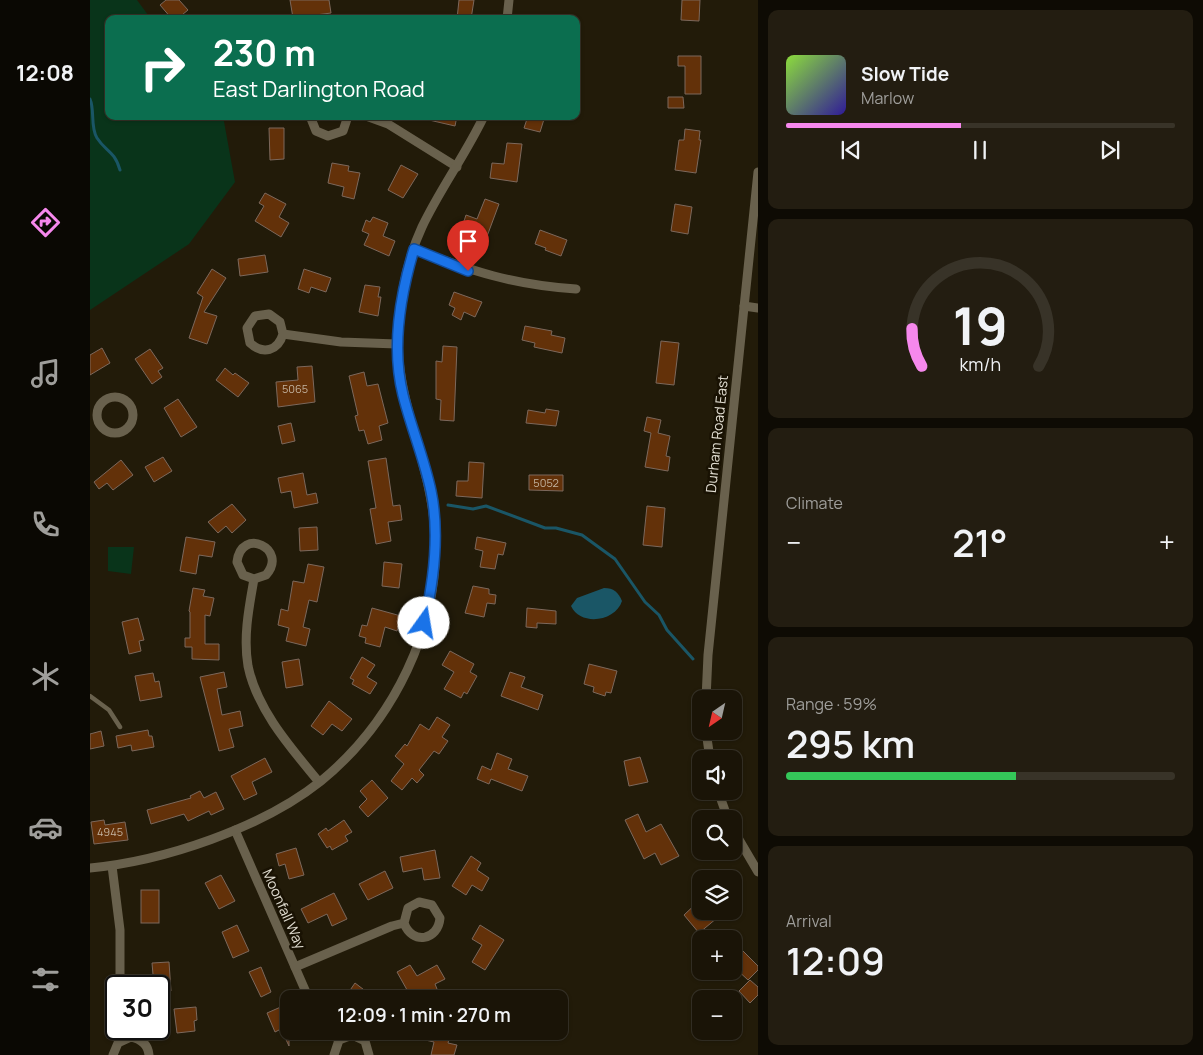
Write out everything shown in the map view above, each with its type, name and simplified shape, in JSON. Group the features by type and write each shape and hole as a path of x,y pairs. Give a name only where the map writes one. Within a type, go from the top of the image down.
{"street":[{"path":"507,15 509,0"},
{"path":"312,120 316,131 328,136 343,131 347,120"},
{"path":"377,120 388,124 457,167"},
{"path":"90,868 112,866 172,852 235,830 266,814 319,782 362,741 394,695 417,647 430,599 435,536 432,502 402,393 397,344 402,296 414,249 422,228 482,120"},
{"name":"Durham Road East","path":"706,690 708,655 758,172"},
{"path":"414,249 492,277 546,287 576,289"},
{"path":"744,306 758,308"},
{"path":"269,314 280,322 283,334 277,346 272,349 261,350 250,343 247,328 255,316 269,314"},
{"path":"283,334 341,342 397,344"},
{"path":"117,396 123,398 132,406 134,417 126,430 113,433 99,424 97,412 105,400 117,396"},
{"path":"90,428 99,424"},
{"path":"256,543 267,548 271,554 272,565 266,575 254,579 244,575 237,562 240,551 245,546 256,543"},
{"path":"254,579 246,629 248,666 254,685 278,728 319,782"},
{"name":"Moonfall Way","path":"235,830 305,990"},
{"path":"742,845 758,872"},
{"path":"112,866 120,930 120,975"},
{"path":"419,902 432,905 440,918 437,931 422,939 410,935 404,923 408,908 419,902"},
{"path":"295,967 381,929 404,923"},
{"path":"113,1055 118,1043 122,1040"},
{"path":"140,1040 147,1046 149,1055"},
{"path":"334,1055 338,1040"},
{"path":"363,1040 369,1047 369,1055"}],"lane":[{"path":"90,696 109,710 120,727"}],"green space":[{"path":"90,0 137,0 148,15 105,15 105,120 224,120 235,182 189,244 90,310"},
{"path":"108,547 134,547 131,574 108,571"}],"water":[{"path":"604,588 615,591 622,601 613,613 606,617 590,619 582,617 571,606 577,598"}],"building":[{"path":"166,0 179,0 188,10 182,15 169,15 160,5"},
{"path":"290,0 329,0 331,13 292,15"},
{"path":"459,0 474,0 472,15 457,15"},
{"path":"682,0 700,0 699,21 681,20"},
{"path":"678,56 701,56 701,94 685,94 685,66 678,66"},
{"path":"668,97 683,97 684,108 668,108"},
{"path":"429,120 456,120 455,126"},
{"path":"527,120 544,120 540,132 524,128"},
{"path":"269,128 284,128 284,159 270,160"},
{"path":"685,129 700,131 699,140 701,140 696,173 675,170 679,140 684,140"},
{"path":"507,143 522,144 517,182 490,178 492,163 504,164"},
{"path":"332,163 349,166 348,171 360,173 354,199 342,196 344,187 328,183"},
{"path":"401,165 418,174 403,198 388,190"},
{"path":"265,193 286,204 279,217 289,223 281,237 255,221 264,206 259,203"},
{"path":"485,199 499,204 486,239 461,230 466,215 477,219"},
{"path":"675,204 692,207 688,234 671,231"},
{"path":"373,217 388,223 383,236 395,241 389,256 364,245 369,234 362,231 366,220 370,222"},
{"path":"540,230 567,240 561,256 535,244"},
{"path":"265,255 268,272 240,276 238,259"},
{"path":"212,269 226,278 204,312 217,316 207,344 189,338 203,297 197,293"},
{"path":"304,269 331,278 326,292 311,287 309,293 298,289"},
{"path":"365,285 380,287 378,297 381,297 378,316 359,312"},
{"path":"454,292 482,302 475,317 464,312 461,320 452,315 455,308 449,305"},
{"path":"525,326 552,331 551,335 565,338 562,353 534,347 535,343 522,340"},
{"path":"661,341 679,343 674,385 656,383"},
{"path":"443,346 457,347 454,421 440,420 441,400 436,399 436,361 442,362"},
{"path":"102,348 110,363 90,375 90,355"},
{"path":"150,349 163,368 158,371 162,377 152,384 135,359"},
{"path":"312,366 315,402 278,407 276,382 298,380 297,367"},
{"path":"225,368 233,375 235,373 249,383 238,397 216,380"},
{"path":"364,372 367,386 378,384 388,423 379,426 382,440 368,444 364,430 359,431 355,416 358,415 349,376"},
{"path":"178,399 197,427 181,437 164,408"},
{"path":"546,409 559,411 556,426 526,423 528,410 545,413"},
{"path":"647,417 661,420 658,433 670,436 666,456 670,457 668,471 645,467 651,433 644,431"},
{"path":"291,423 295,441 282,444 278,426"},
{"path":"163,457 172,471 154,482 145,467"},
{"path":"386,458 393,506 400,505 402,520 388,522 391,541 376,544 370,509 376,508 368,461"},
{"path":"121,460 133,475 113,490 107,483 99,489 94,482"},
{"path":"469,462 484,463 482,498 456,496 457,481 468,481"},
{"path":"303,473 307,495 316,493 318,503 294,508 291,491 281,493 278,478"},
{"path":"529,475 563,475 563,491 529,490"},
{"path":"232,504 246,520 232,533 226,526 218,533 208,522"},
{"path":"647,506 665,508 662,547 643,545"},
{"path":"317,527 318,550 300,551 299,528"},
{"path":"186,537 215,542 212,557 199,555 196,574 180,571"},
{"path":"477,537 506,543 503,555 498,554 495,569 480,567 483,551 475,549"},
{"path":"384,562 402,564 399,588 382,586"},
{"path":"308,564 324,567 317,602 309,600 303,627 310,629 306,646 286,641 289,628 278,625 281,609 288,611 293,581 304,583"},
{"path":"473,586 489,589 489,594 496,595 495,604 487,603 484,617 465,613"},
{"path":"193,588 205,590 203,596 214,598 210,616 205,615 205,644 219,644 219,660 192,659 192,647 185,647 185,638 190,638 189,611"},
{"path":"372,608 401,616 397,631 385,627 380,647 365,643 366,638 359,636 362,625 367,626"},
{"path":"527,608 556,611 556,624 537,623 537,628 526,627"},
{"path":"138,618 144,640 139,641 141,651 129,654 122,622"},
{"path":"450,651 474,664 470,672 477,676 467,694 464,692 461,698 444,689 454,672 442,665"},
{"path":"362,657 375,665 367,677 377,683 370,694 352,684 354,680 350,678"},
{"path":"299,659 303,685 286,688 282,662"},
{"path":"589,664 617,671 611,693 606,692 605,696 593,692 594,687 584,684"},
{"path":"224,672 227,687 217,689 222,715 240,711 243,726 229,729 234,747 219,751 200,677"},
{"path":"510,672 525,677 521,687 543,695 538,710 501,696"},
{"path":"153,673 155,682 159,681 162,697 140,701 135,676"},
{"path":"329,701 352,719 342,731 332,724 323,735 311,726"},
{"path":"437,717 450,725 442,737 448,741 439,754 434,751 419,770 424,775 417,783 412,778 402,790 391,781 404,764 395,756 405,744 407,746 420,724 429,730"},
{"path":"148,730 149,736 152,736 154,747 132,751 131,745 118,748 116,736"},
{"path":"101,731 104,746 90,749 90,734"},
{"path":"497,753 512,759 508,769 528,776 522,791 491,779 489,784 477,779 482,766 491,770"},
{"path":"640,757 648,782 629,786 624,761"},
{"path":"265,758 272,772 252,782 257,794 244,800 231,776"},
{"path":"372,780 388,798 368,817 359,807 367,799 360,791"},
{"path":"200,791 204,798 216,792 224,809 211,815 209,811 188,821 184,814 151,824 147,810 191,798 190,796"},
{"path":"638,814 646,832 661,824 679,856 661,865 655,853 644,859 625,820"},
{"path":"104,820 105,825 125,822 128,840 94,844 91,822"},
{"path":"344,820 352,832 345,836 348,841 332,850 330,846 327,848 318,834 326,828 328,831"},
{"path":"296,848 304,875 289,879 285,864 279,866 276,854"},
{"path":"435,850 440,878 424,880 422,868 403,872 400,857"},
{"path":"471,856 481,863 477,870 489,878 482,891 472,885 466,895 452,886"},
{"path":"385,871 393,888 368,900 359,884"},
{"path":"221,875 235,901 219,909 205,883"},
{"path":"141,890 159,890 159,923 141,923"},
{"path":"334,893 347,919 332,926 327,914 308,923 301,909"},
{"path":"692,907 692,920 715,920 703,930 696,930 684,915"},
{"path":"237,925 249,951 233,958 222,932"},
{"path":"480,925 504,940 485,970 472,962 482,945 472,939"},
{"path":"742,950 758,966 758,970 748,980 742,974"},
{"path":"169,962 170,975 153,975 152,963"},
{"path":"410,965 417,976 437,965 445,979 435,984 437,989 435,990 407,990 397,972"},
{"path":"261,967 271,992 261,997 249,972"},
{"path":"750,980 758,987 758,995 750,1003 742,994 742,990 740,990"},
{"path":"355,983 364,990 350,990"},
{"path":"196,1007 197,1020 194,1021 195,1031 177,1033 174,1009"},
{"path":"280,1007 280,1030 275,1032 267,1013"},
{"path":"425,1040 449,1040 448,1043 457,1045 454,1055 431,1055 434,1042"}],"waterway":[{"path":"90,99 95,134 100,143 118,163 120,170"},
{"path":"448,505 473,509 486,506 545,528 556,528 582,535 615,559 645,602 659,615 667,630 693,659"}],"route":[{"path":"424,623 433,578 434,518 430,490 402,393 397,344 400,306 407,271 414,249 468,271"}]}
